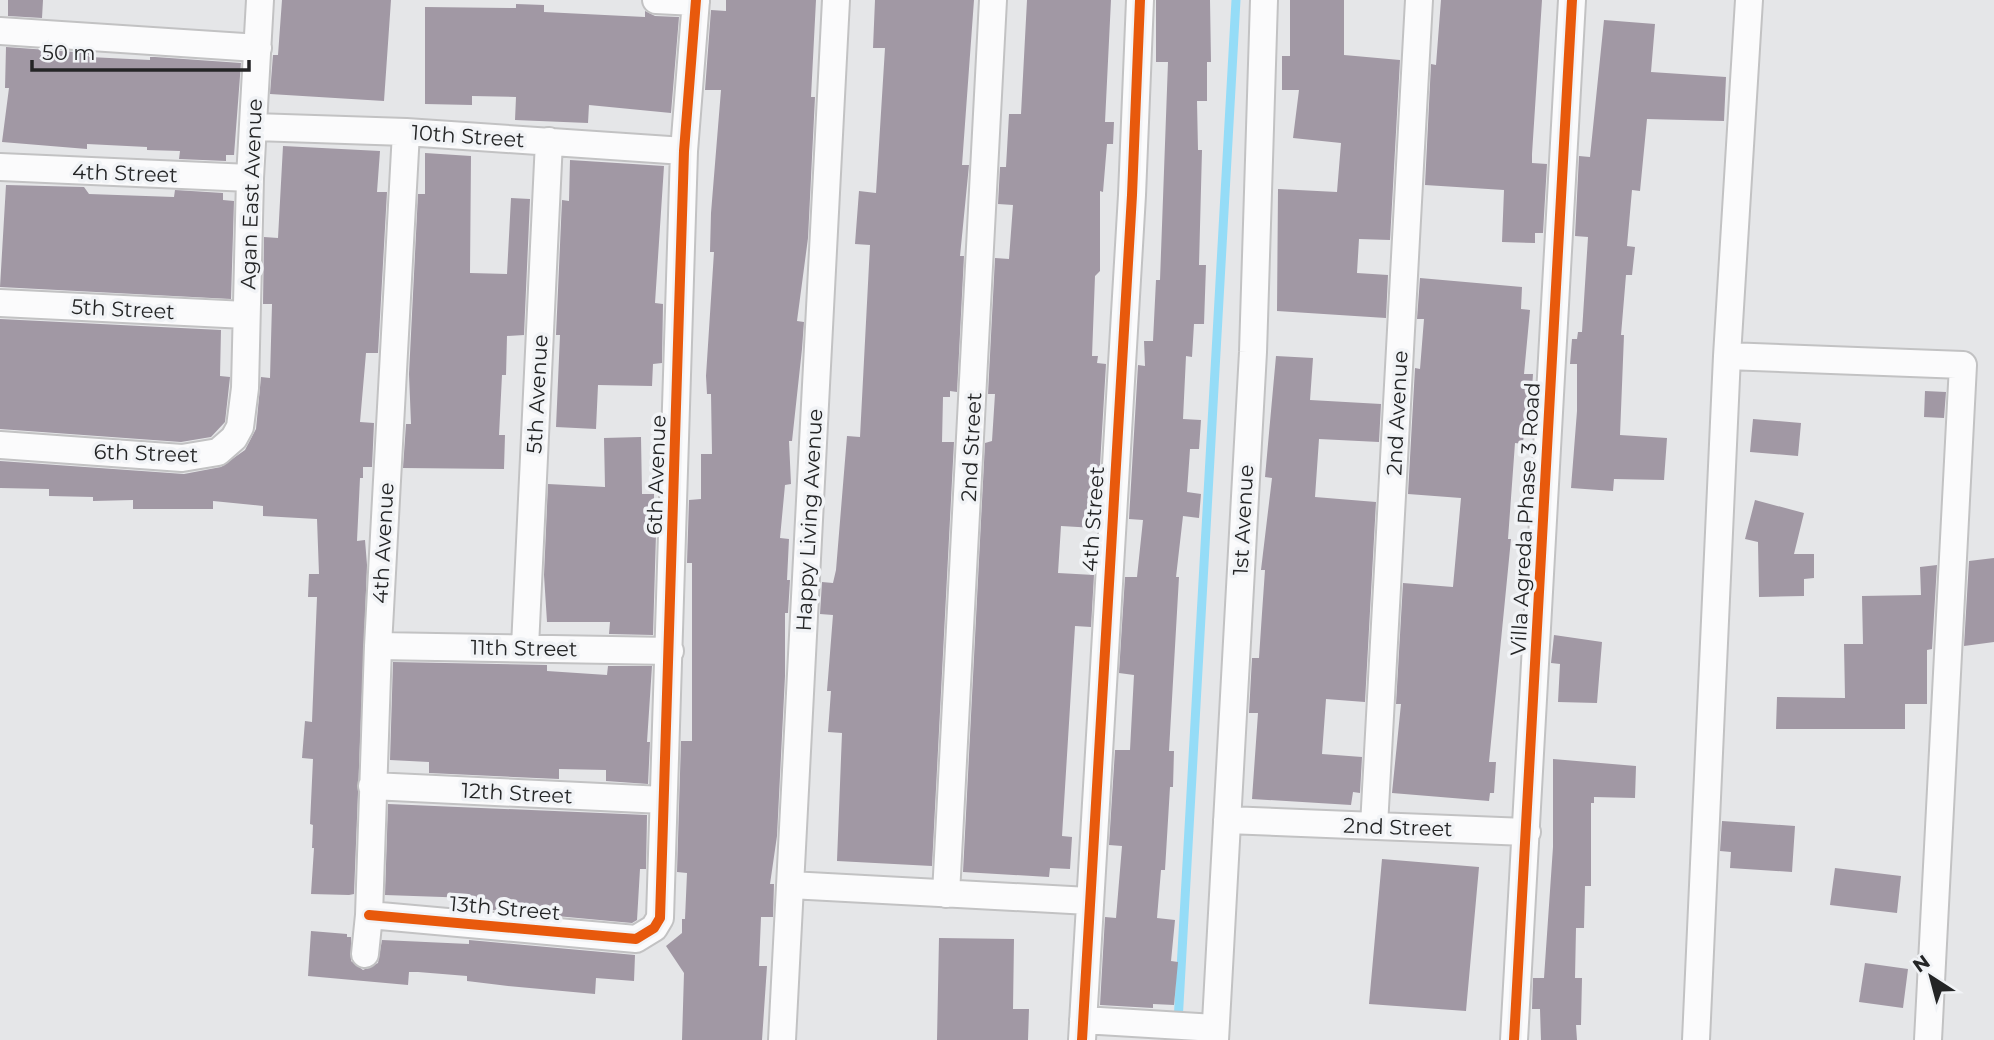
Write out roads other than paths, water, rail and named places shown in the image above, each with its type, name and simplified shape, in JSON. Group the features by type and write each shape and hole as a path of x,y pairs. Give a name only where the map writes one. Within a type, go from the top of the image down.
{"street":[{"name":"Agan East Avenue","path":"245,388 250,178 260,0"},
{"path":"656,0 696,1"},
{"name":"Happy Living Avenue","path":"782,1040 836,0"},
{"name":"2nd Street","path":"946,894 993,0"},
{"name":"4th Street","path":"1083,1030 1131,209 1140,0"},
{"name":"1st Avenue","path":"1196,1030 1227,820 1253,352 1264,0"},
{"name":"2nd Avenue","path":"1374,826 1419,0"},
{"name":"Villa Agreda Phase 3 Road","path":"1514,1040 1572,0"},
{"path":"1696,1040 1727,356 1749,0"},
{"name":"6th Avenue","path":"636,939 654,928 663,905 663,800 670,651 684,151 696,1"},
{"path":"0,31 258,48"},
{"name":"10th Street","path":"253,127 406,132 684,151"},
{"name":"4th Avenue","path":"365,954 369,915 377,646 406,132"},
{"name":"5th Avenue","path":"525,647 549,141"},
{"name":"4th Street","path":"0,167 250,178"},
{"name":"5th Street","path":"0,303 246,315"},
{"path":"1727,356 1963,365 1928,1040"},
{"name":"6th Street","path":"0,445 183,458 202,457 218,452 234,438 240,427 245,388"},
{"name":"11th Street","path":"377,646 670,651"},
{"name":"12th Street","path":"372,786 663,800"},
{"name":"2nd Street","path":"1227,820 1527,832"},
{"path":"790,885 1089,901"},
{"name":"13th Street","path":"369,915 636,939"},
{"path":"1083,1030 1196,1030"}],"waterway":[{"path":"1177,1040 1236,0"}]}
